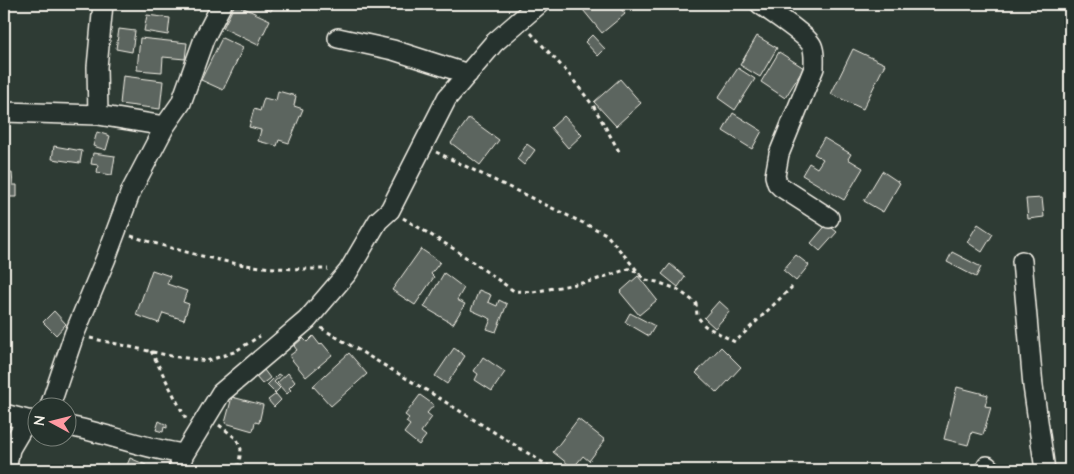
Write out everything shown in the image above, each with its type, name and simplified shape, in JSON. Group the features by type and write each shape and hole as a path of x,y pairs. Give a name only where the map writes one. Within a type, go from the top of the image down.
{"street":[{"path":"98,114 98,67 102,4"},
{"path":"53,396 74,334 106,258 131,191 165,126 186,92 204,38 222,4"},
{"path":"78,428 115,437 160,451 181,462 221,393 307,320 348,272 378,221 390,210 447,98 494,43 539,4"},
{"path":"760,4 804,37 812,45 814,53 814,68 779,154 777,183 829,218"},
{"path":"338,38 393,50 468,74"},
{"path":"4,112 98,114 165,126"},
{"path":"1022,261 1033,386 1046,470"},
{"path":"4,414 28,419"},
{"path":"6,470 10,449 28,425"}],"path":[{"path":"520,22 568,72 594,107 620,153"},
{"path":"422,145 606,234 646,280"},
{"path":"390,210 454,249 514,291 533,292 592,281 630,268 646,280 677,289 696,303 697,316 705,326 735,342 792,287"},
{"path":"115,231 156,244 229,262 277,268 331,269 326,275"},
{"path":"307,320 426,390 555,470"},
{"path":"74,334 171,356 207,361 234,352 265,332"},
{"path":"151,350 195,435"},
{"path":"207,415 237,439 241,449 238,470"}],"building":[{"path":"51,4 78,4 78,7 51,8"},
{"path":"235,4 270,20 258,45 223,28"},
{"path":"260,4 275,4 271,11 259,6"},
{"path":"617,4 625,14 602,33 579,5"},
{"path":"147,15 170,18 168,35 144,31"},
{"path":"119,29 135,31 132,52 116,49"},
{"path":"592,35 605,49 598,56 585,42"},
{"path":"757,36 777,48 760,77 740,65"},
{"path":"140,38 187,43 185,59 163,57 162,72 137,70"},
{"path":"222,38 243,48 223,90 201,80"},
{"path":"853,49 885,64 863,109 831,94"},
{"path":"779,52 804,68 785,98 761,82"},
{"path":"738,68 755,79 735,110 718,98"},
{"path":"123,76 163,81 160,109 120,104"},
{"path":"620,79 641,103 616,126 594,102"},
{"path":"278,91 296,96 294,106 303,109 289,143 279,140 277,146 258,141 261,130 249,127 254,109 260,111 264,98 276,101"},
{"path":"733,113 762,131 752,149 723,131"},
{"path":"564,116 582,135 568,148 551,128"},
{"path":"469,118 499,140 480,165 451,143"},
{"path":"97,132 110,136 106,150 93,146"},
{"path":"824,138 851,154 848,159 863,168 844,200 802,175 809,163 817,168 823,159 814,154"},
{"path":"527,144 535,150 524,165 517,159"},
{"path":"54,146 82,151 80,163 52,159"},
{"path":"93,153 115,156 112,175 97,173 98,165 91,164"},
{"path":"882,171 900,183 883,212 864,201"},
{"path":"4,173 12,173 13,185 17,185 17,197 7,197 7,204 4,203"},
{"path":"1042,198 1044,217 1028,219 1026,199"},
{"path":"827,224 837,232 820,251 811,243"},
{"path":"978,224 993,234 982,252 967,242"},
{"path":"421,249 440,262 431,274 434,277 415,305 392,290"},
{"path":"952,252 981,267 976,277 947,262"},
{"path":"796,255 809,265 796,281 783,270"},
{"path":"670,264 685,277 678,287 662,274"},
{"path":"152,270 170,276 167,284 187,291 183,302 189,304 184,320 163,313 159,323 136,315"},
{"path":"444,273 464,288 457,300 465,304 453,324 424,307"},
{"path":"638,276 657,300 639,315 620,292"},
{"path":"479,290 491,295 488,302 497,306 499,300 507,304 496,332 487,329 491,319 471,310"},
{"path":"719,301 730,311 715,328 704,318"},
{"path":"54,311 66,324 56,335 43,322"},
{"path":"630,313 655,326 649,336 625,322"},
{"path":"313,336 332,355 306,377 289,356 297,350 294,346 303,338 307,342"},
{"path":"721,347 741,367 717,393 696,373"},
{"path":"454,348 465,356 447,384 435,376"},
{"path":"349,353 367,374 331,406 313,386"},
{"path":"483,357 505,372 492,391 475,380 478,374 474,371"},
{"path":"264,370 270,378 262,384 256,377"},
{"path":"288,373 295,382 289,388 291,390 287,394 277,383"},
{"path":"278,374 281,376 274,382 280,388 275,393 267,385"},
{"path":"957,387 988,395 985,406 991,407 983,435 972,432 968,445 944,439"},
{"path":"276,394 281,400 274,407 268,400"},
{"path":"420,395 434,405 427,413 432,417 421,432 426,436 419,445 404,433 410,425 406,422 409,418 405,415"},
{"path":"232,397 263,405 259,423 255,422 253,431 225,423"},
{"path":"578,419 605,440 589,461 583,456 573,468 553,452"},
{"path":"159,421 167,425 167,428 164,427 163,432 156,430"},
{"path":"130,458 146,465 144,470 125,470"}]}
